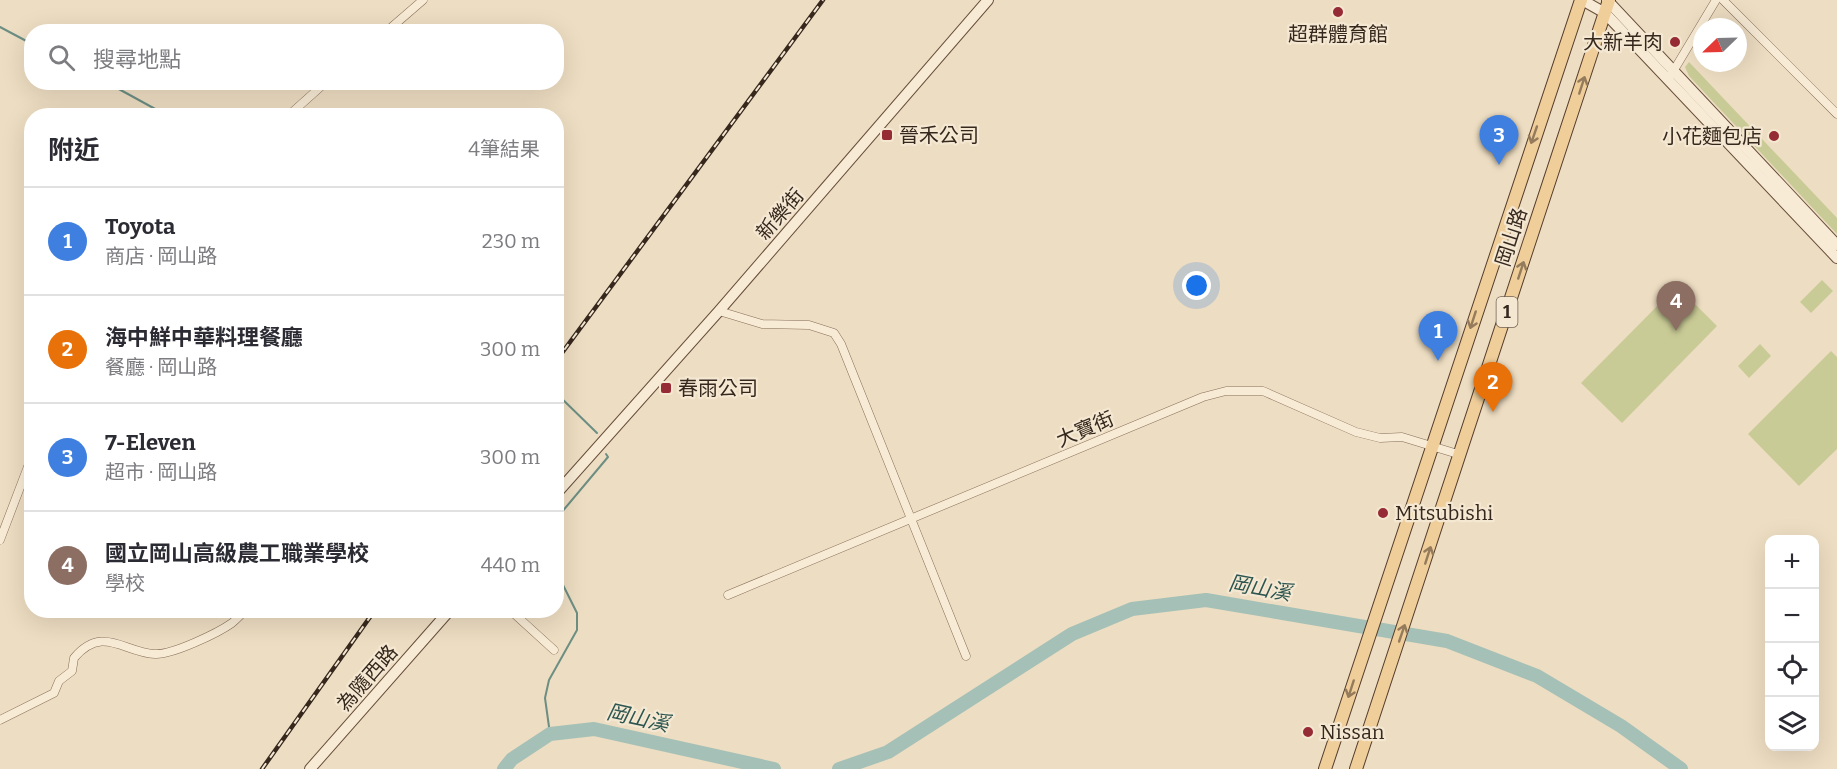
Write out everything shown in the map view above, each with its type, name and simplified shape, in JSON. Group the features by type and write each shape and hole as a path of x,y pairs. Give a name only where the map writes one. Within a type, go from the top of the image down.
{"main road":[{"name":"岡山路","path":"1325,769 1581,0"},
{"name":"岡山路","path":"1356,769 1461,455 1607,4"}],"street":[{"path":"395,24 423,0"},
{"name":"新樂街","path":"564,485 720,311 988,0"},
{"path":"1581,0 1607,4 1837,253"},
{"path":"1671,75 1716,0"},
{"path":"1723,0 1837,114"},
{"path":"297,108 317,90"},
{"path":"720,311 762,324 810,325 834,333 841,344 913,520 966,656"},
{"name":"大寶街","path":"728,595 913,520 1203,397 1226,391 1263,391 1356,432 1380,438 1402,436 1461,455"},
{"path":"0,540 24,477"},
{"path":"0,720 54,693 58,681 72,671 72,663 78,654 103,641 156,654 183,646 228,625 236,618"},
{"name":"為隨西路","path":"310,769 443,618"},
{"path":"519,618 554,650"}],"green space":[{"path":"1689,62 1693,66 1693,72 1698,72 1837,218 1837,234 1689,76 1685,67"},
{"path":"1822,280 1833,291 1811,313 1800,302"},
{"path":"1677,286 1717,326 1622,423 1581,383"},
{"path":"1760,344 1771,356 1749,378 1738,366"},
{"path":"1831,351 1837,357 1837,449 1799,486 1748,434"}],"waterway":[{"path":"0,27 24,40"},
{"path":"121,90 153,108"},
{"path":"564,401 597,433"},
{"path":"564,509 608,457 606,454"},
{"path":"550,734 545,698 549,680 577,630 577,613 564,587"},
{"name":"岡山溪","path":"839,769 888,752 1072,634 1132,609 1206,600 1447,641 1537,676 1621,726 1681,769"},
{"name":"岡山溪","path":"504,769 512,759 550,734 594,729 774,769"}],"railway":[{"path":"564,350 823,0"},
{"path":"262,769 369,618"}],"place":[{"name":"超群體育館","path":"1338,12"},
{"name":"大新羊肉","path":"1675,42"},
{"name":"晉禾公司","path":"887,135"},
{"name":"小花麵包店","path":"1774,136"},
{"name":"7-Eleven","path":"1499,165"},
{"name":"國立岡山高級農工職業學校","path":"1676,331"},
{"name":"Toyota","path":"1438,361"},
{"name":"春雨公司","path":"666,388"},
{"name":"海中鮮中華料理餐廳","path":"1493,412"},
{"name":"Mitsubishi","path":"1383,513"},
{"name":"Nissan","path":"1308,732"}]}
